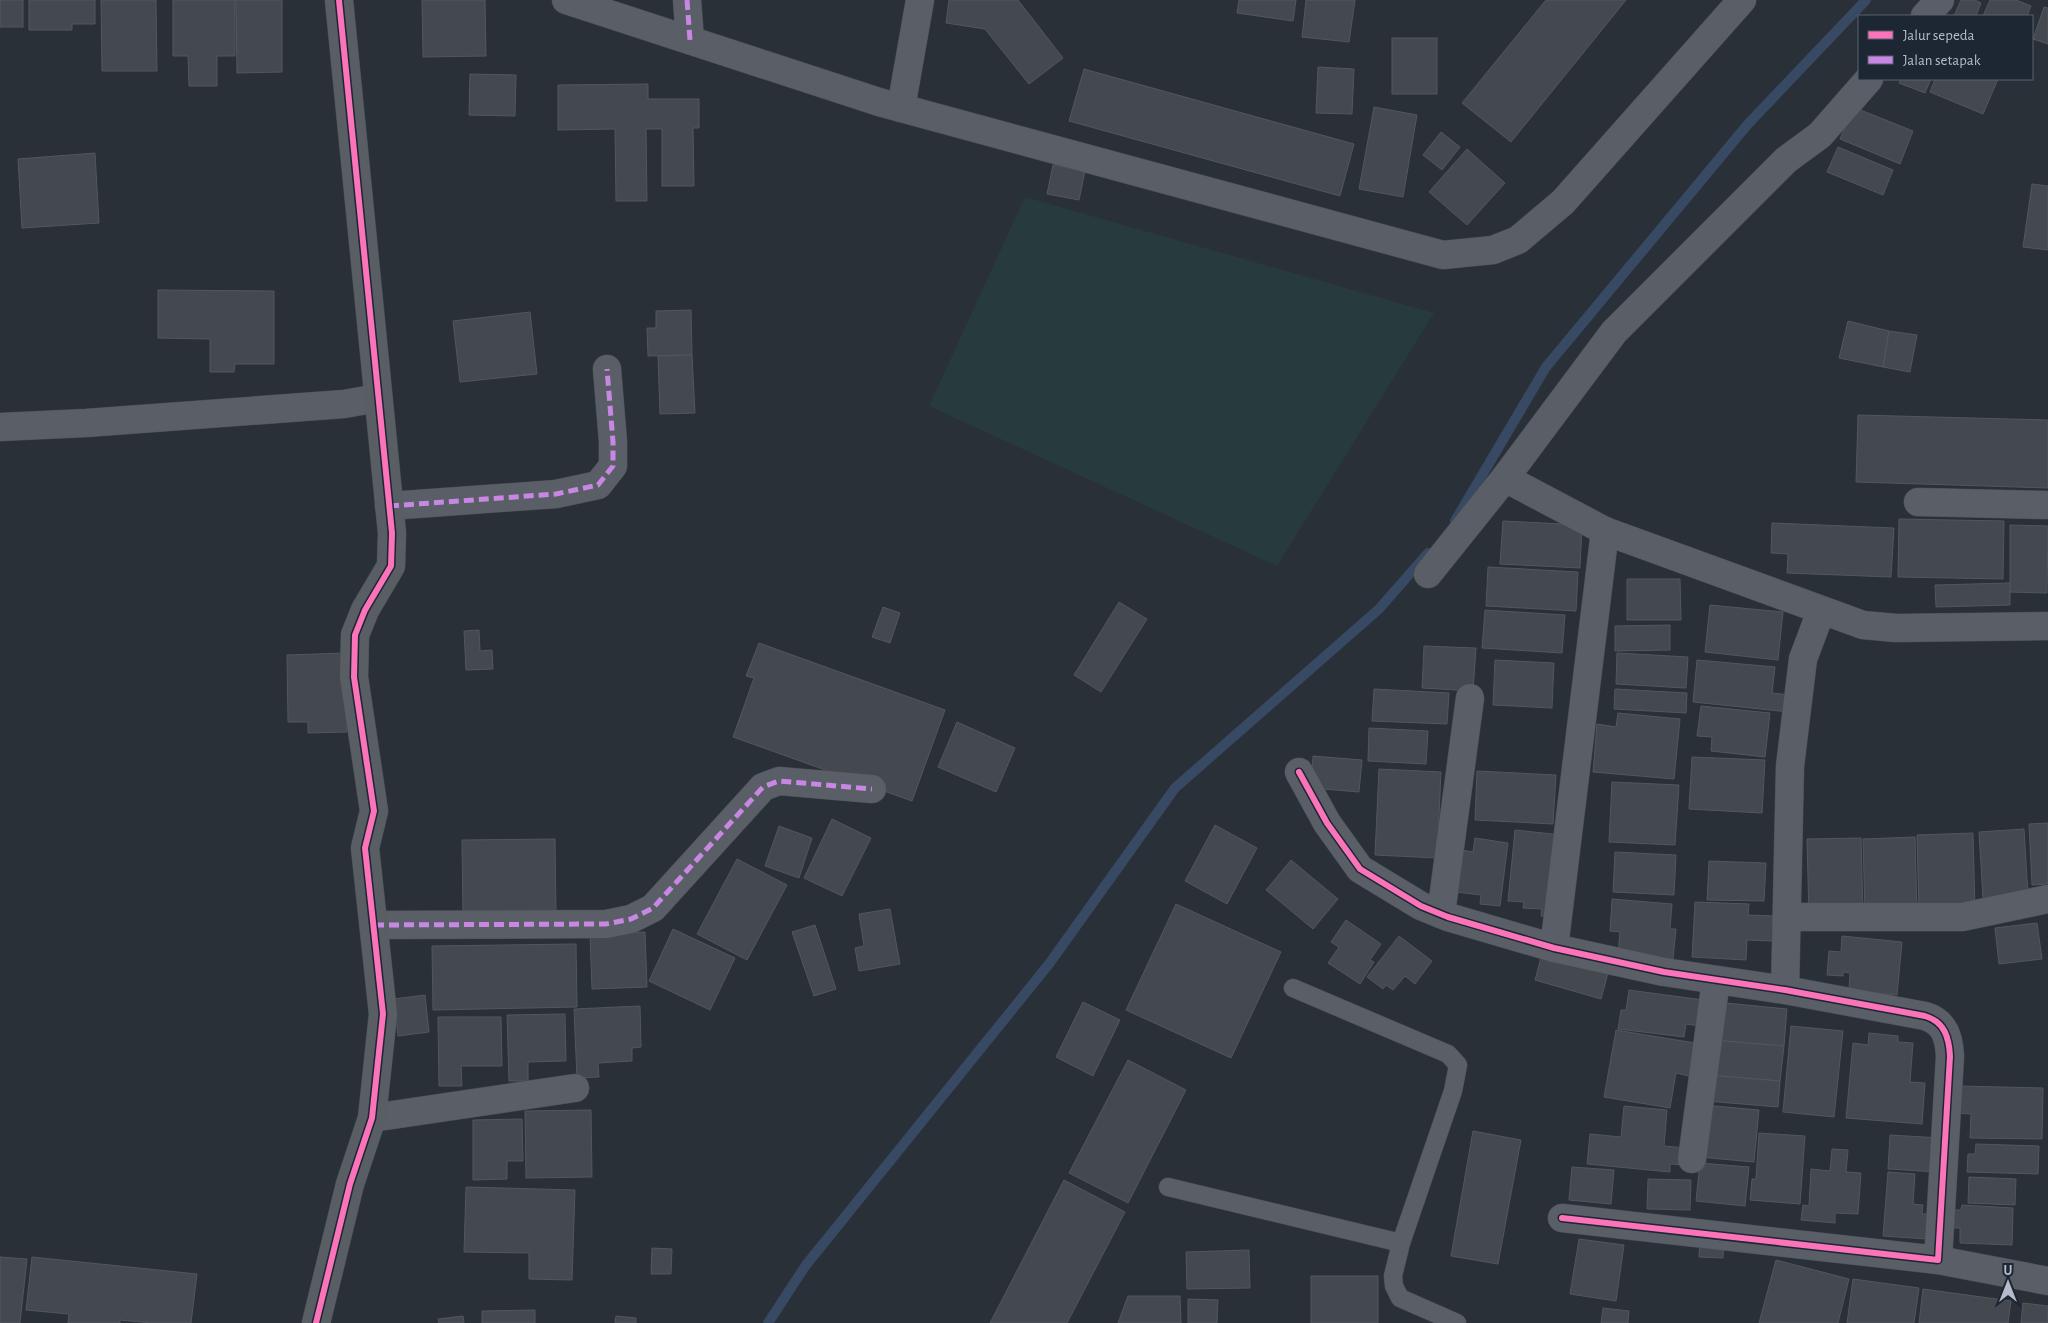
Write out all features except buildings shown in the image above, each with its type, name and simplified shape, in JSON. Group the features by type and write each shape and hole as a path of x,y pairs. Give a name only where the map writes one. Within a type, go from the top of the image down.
{"street":[{"path":"316,1323 350,1184 372,1118 383,1014 366,848 374,811 354,677 355,635 366,610 391,566 392,533 339,0"},
{"path":"566,0 901,108 1443,254 1465,254 1493,250 1518,240 1564,202 1742,0"},
{"path":"687,0 690,40"},
{"path":"901,108 920,0"},
{"path":"1926,15 1940,0"},
{"path":"1428,574 1505,478 1614,332 1786,160 1820,135 1868,80"},
{"path":"389,506 556,494 598,485 613,466 607,369"},
{"path":"0,427 86,423 333,404 378,398"},
{"path":"1505,478 1605,531 1863,625 1896,628 2048,626"},
{"path":"1918,502 2048,505"},
{"path":"1554,948 1605,531"},
{"path":"1785,990 1790,766 1802,659 1821,611"},
{"path":"1441,914 1470,698"},
{"path":"1299,772 1327,823 1360,869 1421,906 1441,914 1554,948 1664,972 1785,990 1925,1016 1936,1021 1946,1031 1950,1056 1938,1260"},
{"path":"374,925 606,924 631,919 654,908 763,787 779,780 872,789"},
{"path":"1787,917 1962,917 2048,900"},
{"path":"1692,1159 1716,980"},
{"path":"372,1118 575,1088"},
{"path":"1562,1218 1938,1260 2048,1281"}],"lane":[{"path":"1293,988 1448,1054 1458,1065 1453,1091 1401,1243 1393,1276 1394,1286 1400,1298 1457,1323"},
{"path":"1168,1187 1401,1243"}],"green space":[{"path":"1025,197 1434,313 1277,566 929,406"}],"waterway":[{"path":"1455,521 1546,367 1748,124 1866,0"},
{"path":"768,1323 806,1265 1049,964 1175,788 1379,609 1428,553"}],"marked path":[{"path":"687,0 690,40"},
{"path":"389,506 556,494 598,485 613,466 607,369"},
{"path":"374,925 606,924 631,919 653,908 763,787 779,781 872,789"}],"cycle path":[{"path":"316,1323 350,1184 372,1118 383,1014 365,848 374,811 354,677 355,635 365,610 391,566 392,533 339,0"},
{"path":"1299,772 1327,823 1360,869 1421,906 1448,917 1554,948 1664,972 1785,990 1925,1016 1937,1022 1945,1032 1950,1056 1938,1260 1562,1218"}]}
